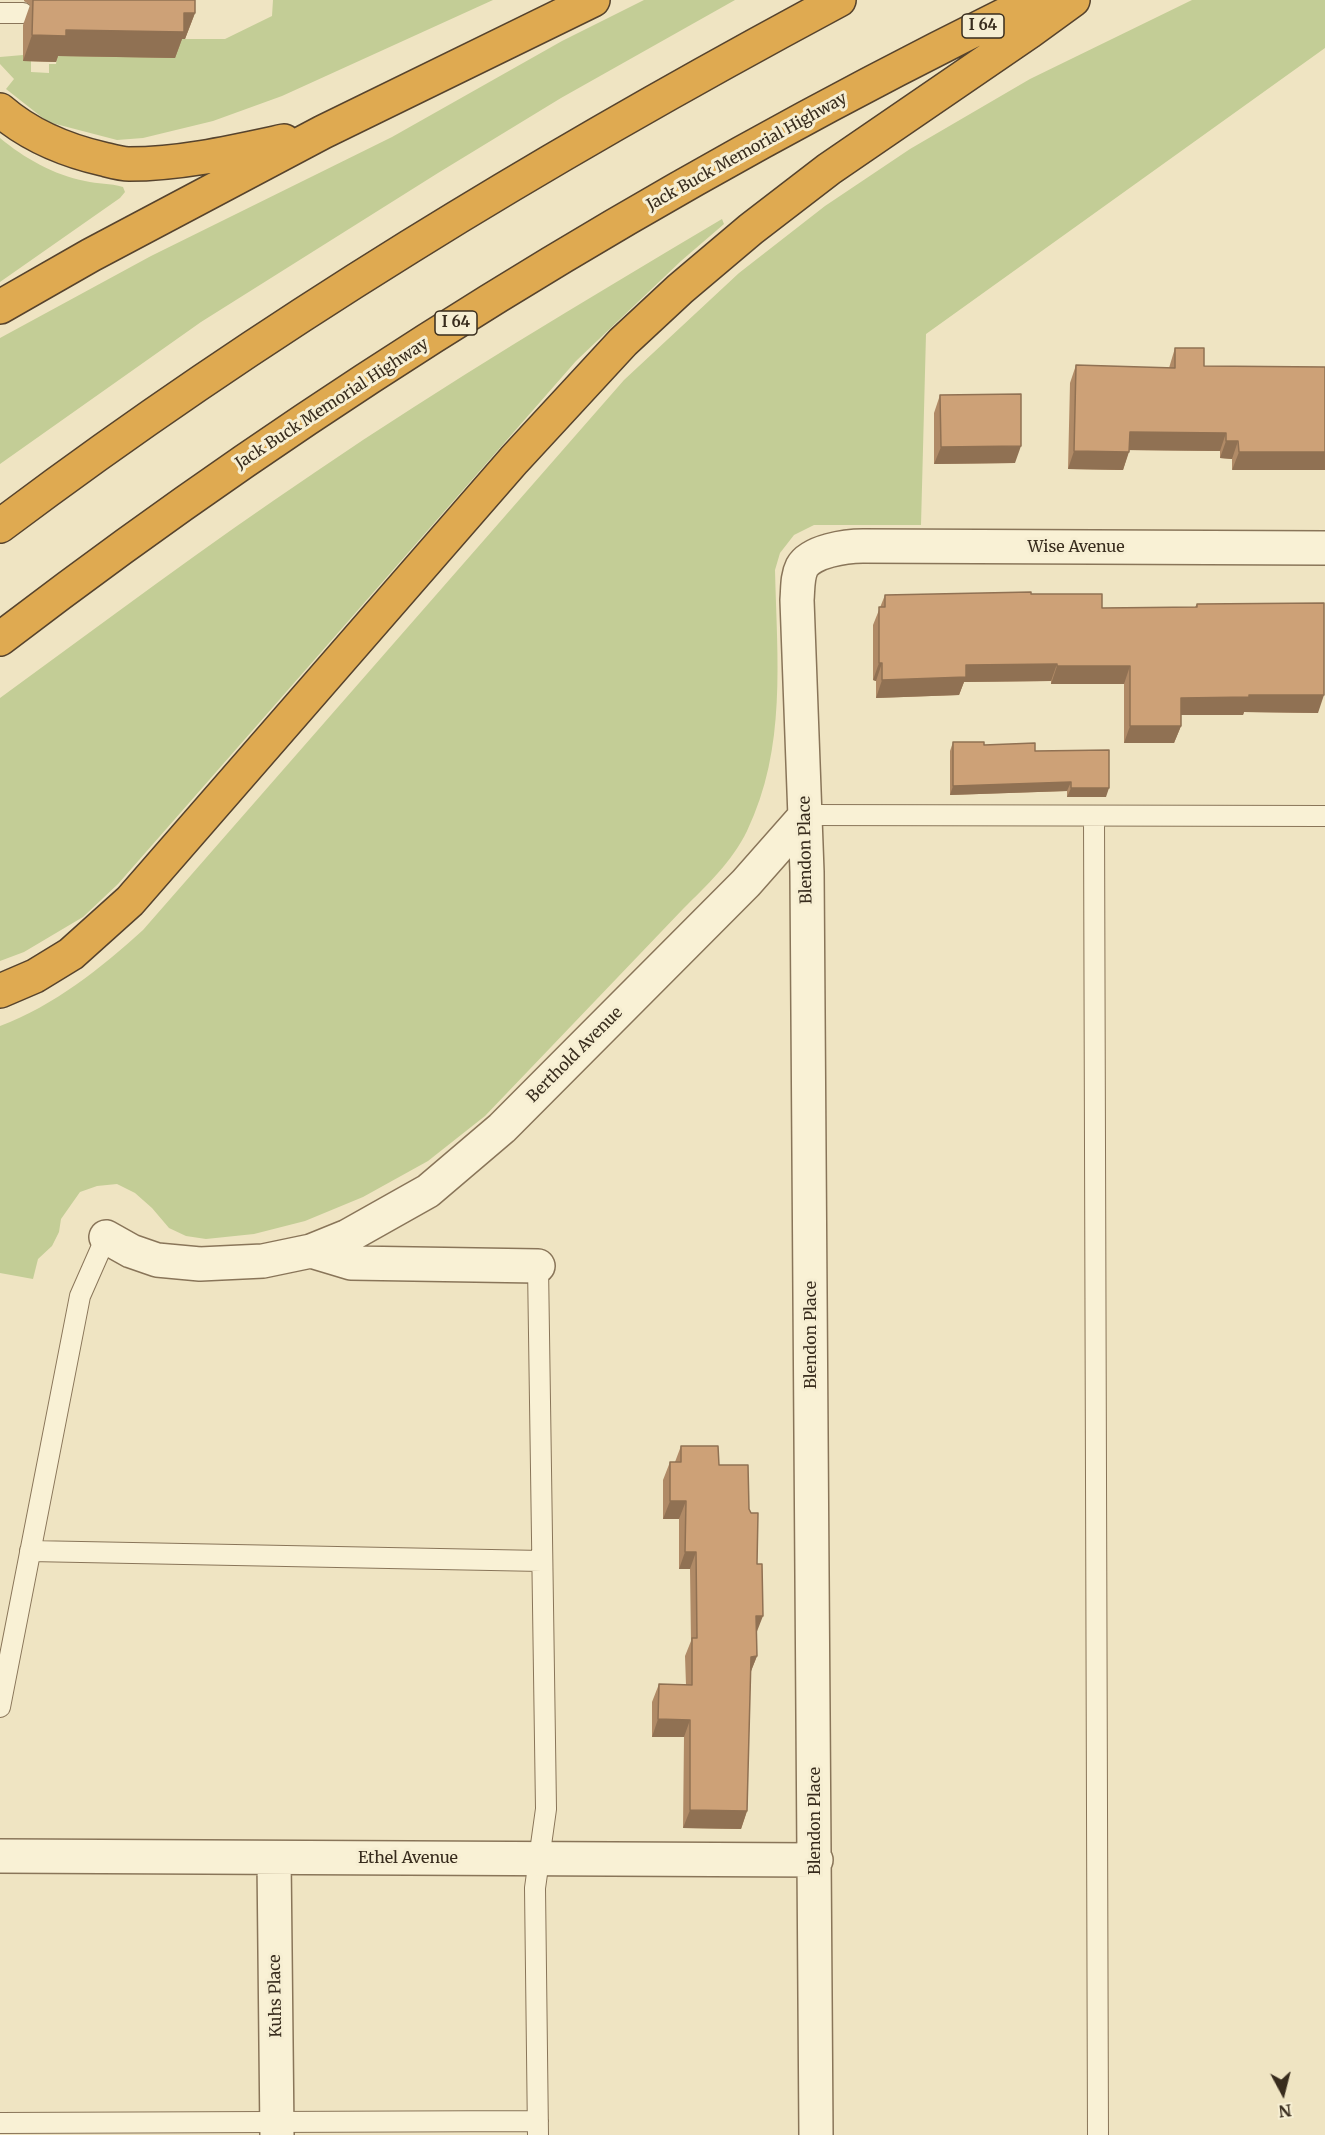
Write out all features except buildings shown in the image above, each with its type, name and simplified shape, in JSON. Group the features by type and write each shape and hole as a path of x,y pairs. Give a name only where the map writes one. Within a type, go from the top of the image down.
{"highway":[{"path":"0,306 323,132 593,0"},
{"path":"12,517 107,447 396,255 628,116 839,0"},
{"name":"Jack Buck Memorial Highway","path":"3,637 242,463 458,322 621,222 930,51 1035,0"},
{"path":"0,991 35,976 71,954 130,902 514,460 623,342 680,289 751,229 829,169 1073,0"},
{"path":"0,110 32,134 60,147 127,164 173,161 230,153 323,132"}],"street":[{"name":"Wise Avenue","path":"827,551 846,546 1325,548"},
{"name":"Blendon Place","path":"816,2135 816,1860 806,815 798,580 802,566 813,557 827,551"},
{"name":"Berthold Avenue","path":"106,1237 131,1251 157,1260 200,1264 263,1261 310,1251 348,1236 428,1191 502,1128 746,883 806,815"},
{"name":"Berthold Avenue","path":"310,1251 351,1263 538,1266"},
{"name":"Ethel Avenue","path":"0,1856 816,1860"},
{"name":"Kuhs Place","path":"274,1858 277,2128"}],"lane":[{"path":"0,13 23,13"},
{"path":"806,815 1325,816"},
{"path":"1094,817 1098,2135"},
{"path":"0,1707 80,1296 106,1237"},
{"path":"10,2127 538,2128 535,1888 546,1809 538,1266"},
{"path":"30,1551 542,1561"}],"green space":[{"path":"273,0 493,0 282,96 213,121 143,138 117,140 48,122 6,89 14,79 0,64 0,57 23,55 31,61 31,72 49,73 49,64 56,64 57,56 175,39 225,39 272,16"},
{"path":"644,0 735,0 561,98 201,322 0,464 0,338 151,256 392,137 562,41"},
{"path":"1192,0 1325,0 1325,48 926,334 921,525 814,525 794,535 780,553 775,570 777,703 769,768 760,800 747,831 734,853 709,882 485,1116 428,1161 363,1197 305,1221 254,1234 206,1239 186,1236 169,1228 135,1193 117,1184 97,1186 80,1192 61,1219 59,1232 52,1246 38,1259 33,1279 0,1273 0,1026 40,1008 76,985 143,930 624,380 739,273 825,206 910,149 1030,79"},
{"path":"0,138 29,159 51,170 85,181 123,187 125,192 120,198 0,282"},
{"path":"722,219 724,224 681,261 576,361 118,884 83,917 24,952 0,961 0,698 274,500 364,440 516,343"}]}
